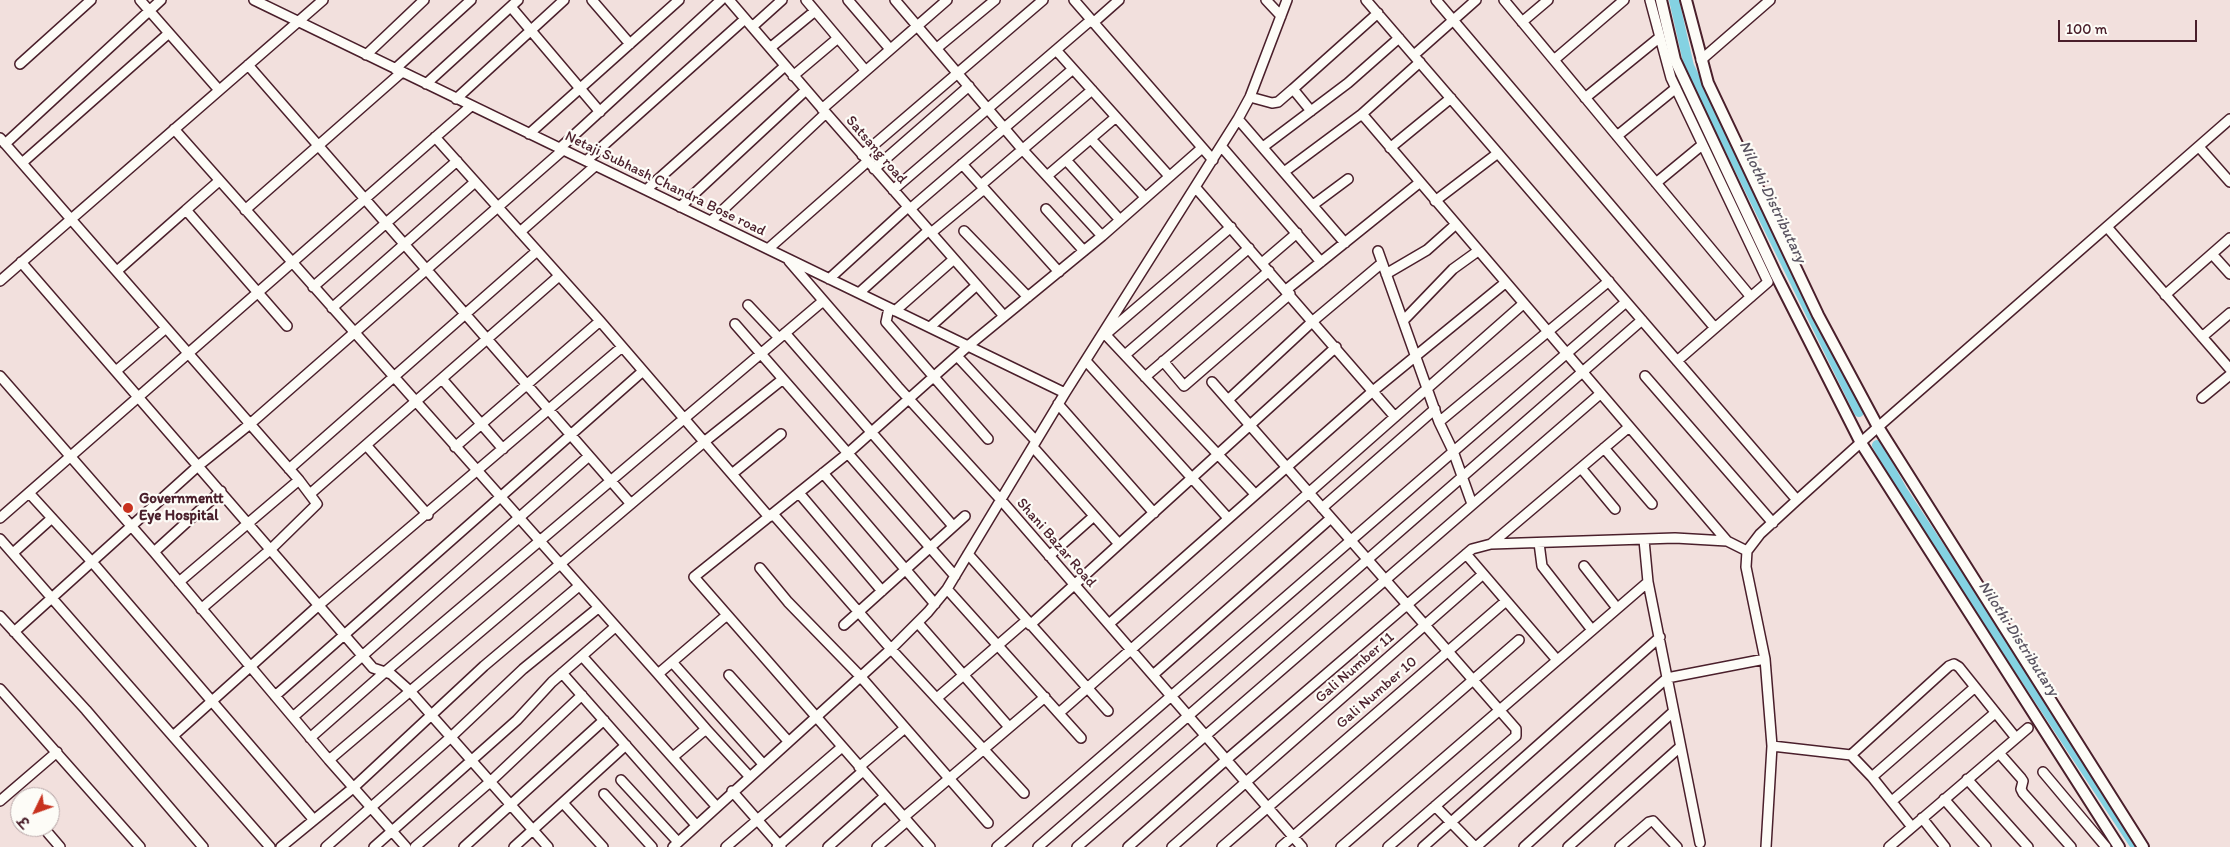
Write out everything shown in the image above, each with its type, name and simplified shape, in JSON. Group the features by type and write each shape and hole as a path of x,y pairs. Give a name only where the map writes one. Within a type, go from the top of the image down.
{"street":[{"path":"20,64 91,0"},
{"path":"140,0 219,90"},
{"path":"161,0 3,141 289,469 317,504 271,549 202,609"},
{"name":"Netaji Subhash Chandra Bose road","path":"254,0 1065,393"},
{"path":"0,281 323,0"},
{"path":"366,55 424,0"},
{"path":"245,210 399,71 471,0"},
{"path":"426,84 518,0"},
{"path":"456,99 564,0"},
{"path":"592,0 630,44"},
{"path":"529,134 679,0"},
{"path":"14,632 93,563 198,466 250,424 426,268 498,207 721,0"},
{"name":"Satsang road","path":"729,0 793,76 1004,316"},
{"path":"586,161 749,23 782,0"},
{"path":"806,0 865,70"},
{"path":"848,0 890,49"},
{"path":"895,0 1022,149 1102,236"},
{"path":"937,48 995,0"},
{"path":"768,249 868,162 958,73 1043,0"},
{"path":"1074,0 1213,160"},
{"path":"893,190 988,107 1119,0"},
{"path":"1266,0 1281,16"},
{"path":"621,780 675,845 732,791 891,649 935,604 947,589 1058,404 1104,334 1238,119 1250,97 1288,0"},
{"path":"1366,0 1797,500"},
{"path":"1436,0 1715,328"},
{"path":"1414,55 1476,0"},
{"path":"1504,0 1752,297"},
{"path":"1522,22 1548,0"},
{"path":"1554,60 1624,0"},
{"path":"1650,0 1676,88 1702,145 1861,443 2119,847"},
{"path":"1661,0 1675,60 1772,278"},
{"path":"1686,0 1708,83 1762,201 1818,315 1878,427 2143,847"},
{"path":"1702,60 1770,0"},
{"path":"711,222 865,70 943,1"},
{"path":"511,7 600,112"},
{"path":"770,48 815,11"},
{"path":"1250,97 1272,103 1278,102 1378,13"},
{"path":"22,163 169,32"},
{"path":"1585,98 1660,37"},
{"path":"793,76 838,38"},
{"path":"1263,147 1348,83 1399,38"},
{"path":"1056,50 1169,176"},
{"path":"1284,172 1362,114 1420,62"},
{"path":"248,65 406,244 630,504"},
{"path":"646,190 785,66"},
{"path":"829,279 909,208 1073,69"},
{"path":"868,162 970,86"},
{"path":"1617,136 1676,88"},
{"path":"1293,89 1310,111"},
{"path":"680,207 806,90"},
{"path":"859,293 983,187 1022,149 1092,90"},
{"path":"1390,148 1451,98"},
{"path":"0,518 30,494 471,106"},
{"path":"1362,114 1504,283 1727,541 1747,551"},
{"path":"1047,176 1116,117"},
{"path":"1238,119 1346,243"},
{"path":"1766,847 1772,746 1765,659 1746,568 1747,551 1797,500 1878,427 2230,119"},
{"path":"174,129 499,497 749,776"},
{"path":"435,137 600,321 732,474 1024,793"},
{"path":"1091,139 1145,197"},
{"path":"1656,183 1702,145"},
{"path":"1222,146 1322,262"},
{"path":"2198,147 2230,182"},
{"path":"928,846 694,577 847,454 968,346 1102,236 1202,148"},
{"path":"1435,201 1498,153"},
{"path":"1066,160 1120,220"},
{"path":"313,287 456,161"},
{"path":"962,164 1059,272"},
{"path":"520,232 595,166"},
{"path":"1313,205 1348,179"},
{"path":"116,270 219,181"},
{"path":"332,308 475,182"},
{"path":"1163,361 1184,386 1322,262 1419,183"},
{"path":"1196,188 1395,416"},
{"path":"1046,209 1084,251"},
{"path":"186,210 287,326"},
{"path":"1386,274 1427,250 1455,225"},
{"path":"1104,334 1231,227"},
{"path":"2107,227 2230,369"},
{"path":"964,231 1028,297"},
{"path":"1262,263 1297,233"},
{"path":"2165,294 2230,238"},
{"path":"1125,355 1249,248"},
{"path":"289,469 538,251"},
{"path":"1378,251 1439,422 1453,451 1472,504"},
{"path":"1403,321 1453,269 1478,251"},
{"path":"2212,254 2230,274"},
{"name":"Shani Bazar Road","path":"787,258 909,400 1050,556 1302,847"},
{"path":"954,259 892,309 886,322 988,439"},
{"path":"21,262 373,668 391,674 410,691 548,847"},
{"path":"1228,400 1313,321 1382,263"},
{"path":"1145,377 1269,271"},
{"path":"310,494 559,276"},
{"path":"1677,360 1772,278"},
{"path":"1439,422 1609,281"},
{"path":"1108,624 1373,391 1504,283"},
{"path":"930,327 977,285"},
{"path":"310,738 610,480 824,301"},
{"path":"997,847 1626,302"},
{"path":"1059,713 1523,304"},
{"path":"748,305 782,336 872,432 953,526"},
{"path":"2202,337 2230,313"},
{"path":"1038,847 1642,320"},
{"path":"455,447 600,321"},
{"path":"735,324 955,576"},
{"path":"116,371 166,328"},
{"path":"1104,334 1255,494"},
{"path":"173,736 319,606 504,450 622,347"},
{"path":"936,698 998,645 1029,623 1075,585 1336,347"},
{"path":"957,356 1119,544"},
{"path":"1086,361 1228,518"},
{"path":"274,696 643,370"},
{"path":"2202,398 2230,375"},
{"path":"0,376 71,456 131,528 154,552 328,760 406,847"},
{"path":"1645,376 1774,523"},
{"path":"442,379 504,450"},
{"path":"328,760 630,504 782,379"},
{"path":"1212,382 1516,729 1516,736 1388,847"},
{"path":"1077,847 1384,579 1600,394"},
{"path":"1058,404 1154,513"},
{"path":"1322,508 1435,409"},
{"path":"1491,544 1629,427"},
{"path":"732,474 781,434"},
{"path":"366,445 428,514"},
{"path":"1604,448 1652,504"},
{"path":"292,717 590,456"},
{"path":"1581,468 1615,509"},
{"path":"823,473 935,604"},
{"path":"179,582 298,480"},
{"path":"154,552 220,491"},
{"path":"799,493 882,590"},
{"path":"30,494 93,563 314,820"},
{"path":"844,625 965,516"},
{"path":"1050,556 1094,516"},
{"path":"13,553 52,518"},
{"path":"1153,675 1331,518"},
{"path":"1128,847 1406,604 1472,549 1491,544 1675,538 1727,541"},
{"path":"0,539 270,847"},
{"path":"1644,540 1648,582 1700,843"},
{"path":"1539,543 1542,566 1592,630"},
{"path":"968,554 1108,711"},
{"path":"1466,554 1482,575 1558,660"},
{"path":"1584,566 1617,608"},
{"path":"760,568 788,602 860,676 988,823"},
{"name":"Gali Number 11","path":"1172,847 1482,575"},
{"path":"1341,847 1648,582"},
{"path":"281,847 353,788 484,666 579,586"},
{"path":"947,589 1082,738"},
{"name":"Gali Number 10","path":"1222,847 1506,601"},
{"path":"326,847 451,737 524,669 598,608"},
{"path":"658,674 727,615"},
{"path":"0,616 86,710 203,847"},
{"path":"918,623 1009,727"},
{"path":"374,847 518,720 562,673 615,627"},
{"path":"1423,847 1660,637"},
{"path":"1281,847 1474,681 1518,640"},
{"path":"582,656 716,806"},
{"path":"1435,806 1475,847 1667,678 1765,659"},
{"path":"672,662 763,764"},
{"path":"1851,755 1949,666 1954,664 1959,667 2016,738"},
{"path":"562,673 696,825"},
{"path":"729,675 788,741"},
{"path":"1872,777 1974,688"},
{"path":"1,690 140,847"},
{"path":"416,847 491,782 582,695"},
{"path":"876,847 905,819 1045,697"},
{"path":"1524,847 1673,712"},
{"path":"1892,801 1995,713"},
{"path":"464,847 604,720"},
{"path":"732,791 779,846 905,728"},
{"path":"1889,847 2028,728"},
{"path":"673,757 706,729"},
{"path":"514,847 626,745"},
{"path":"1772,746 1851,755 1872,777 1912,827"},
{"path":"1568,847 1680,747"},
{"path":"726,847 842,748"},
{"path":"0,801 57,752"},
{"path":"1999,753 2023,781 2021,789 2023,793 2071,847"},
{"path":"2042,772 2106,847"},
{"path":"1967,779 2028,847"},
{"path":"604,794 652,847"},
{"path":"828,847 885,796"},
{"path":"1944,799 1986,847"},
{"path":"564,802 604,847"},
{"path":"1922,818 1946,847"},
{"path":"1620,847 1649,822 1653,821 1677,847"},
{"path":"51,837 60,847"}],"waterway":[{"name":"Nilothi Distributary","path":"1674,0 1689,66 1859,412"},
{"name":"Nilothi Distributary","path":"1877,445 1902,490 2136,847"}],"place":[{"name":"Governmentt Eye Hospital","path":"128,508"}]}
